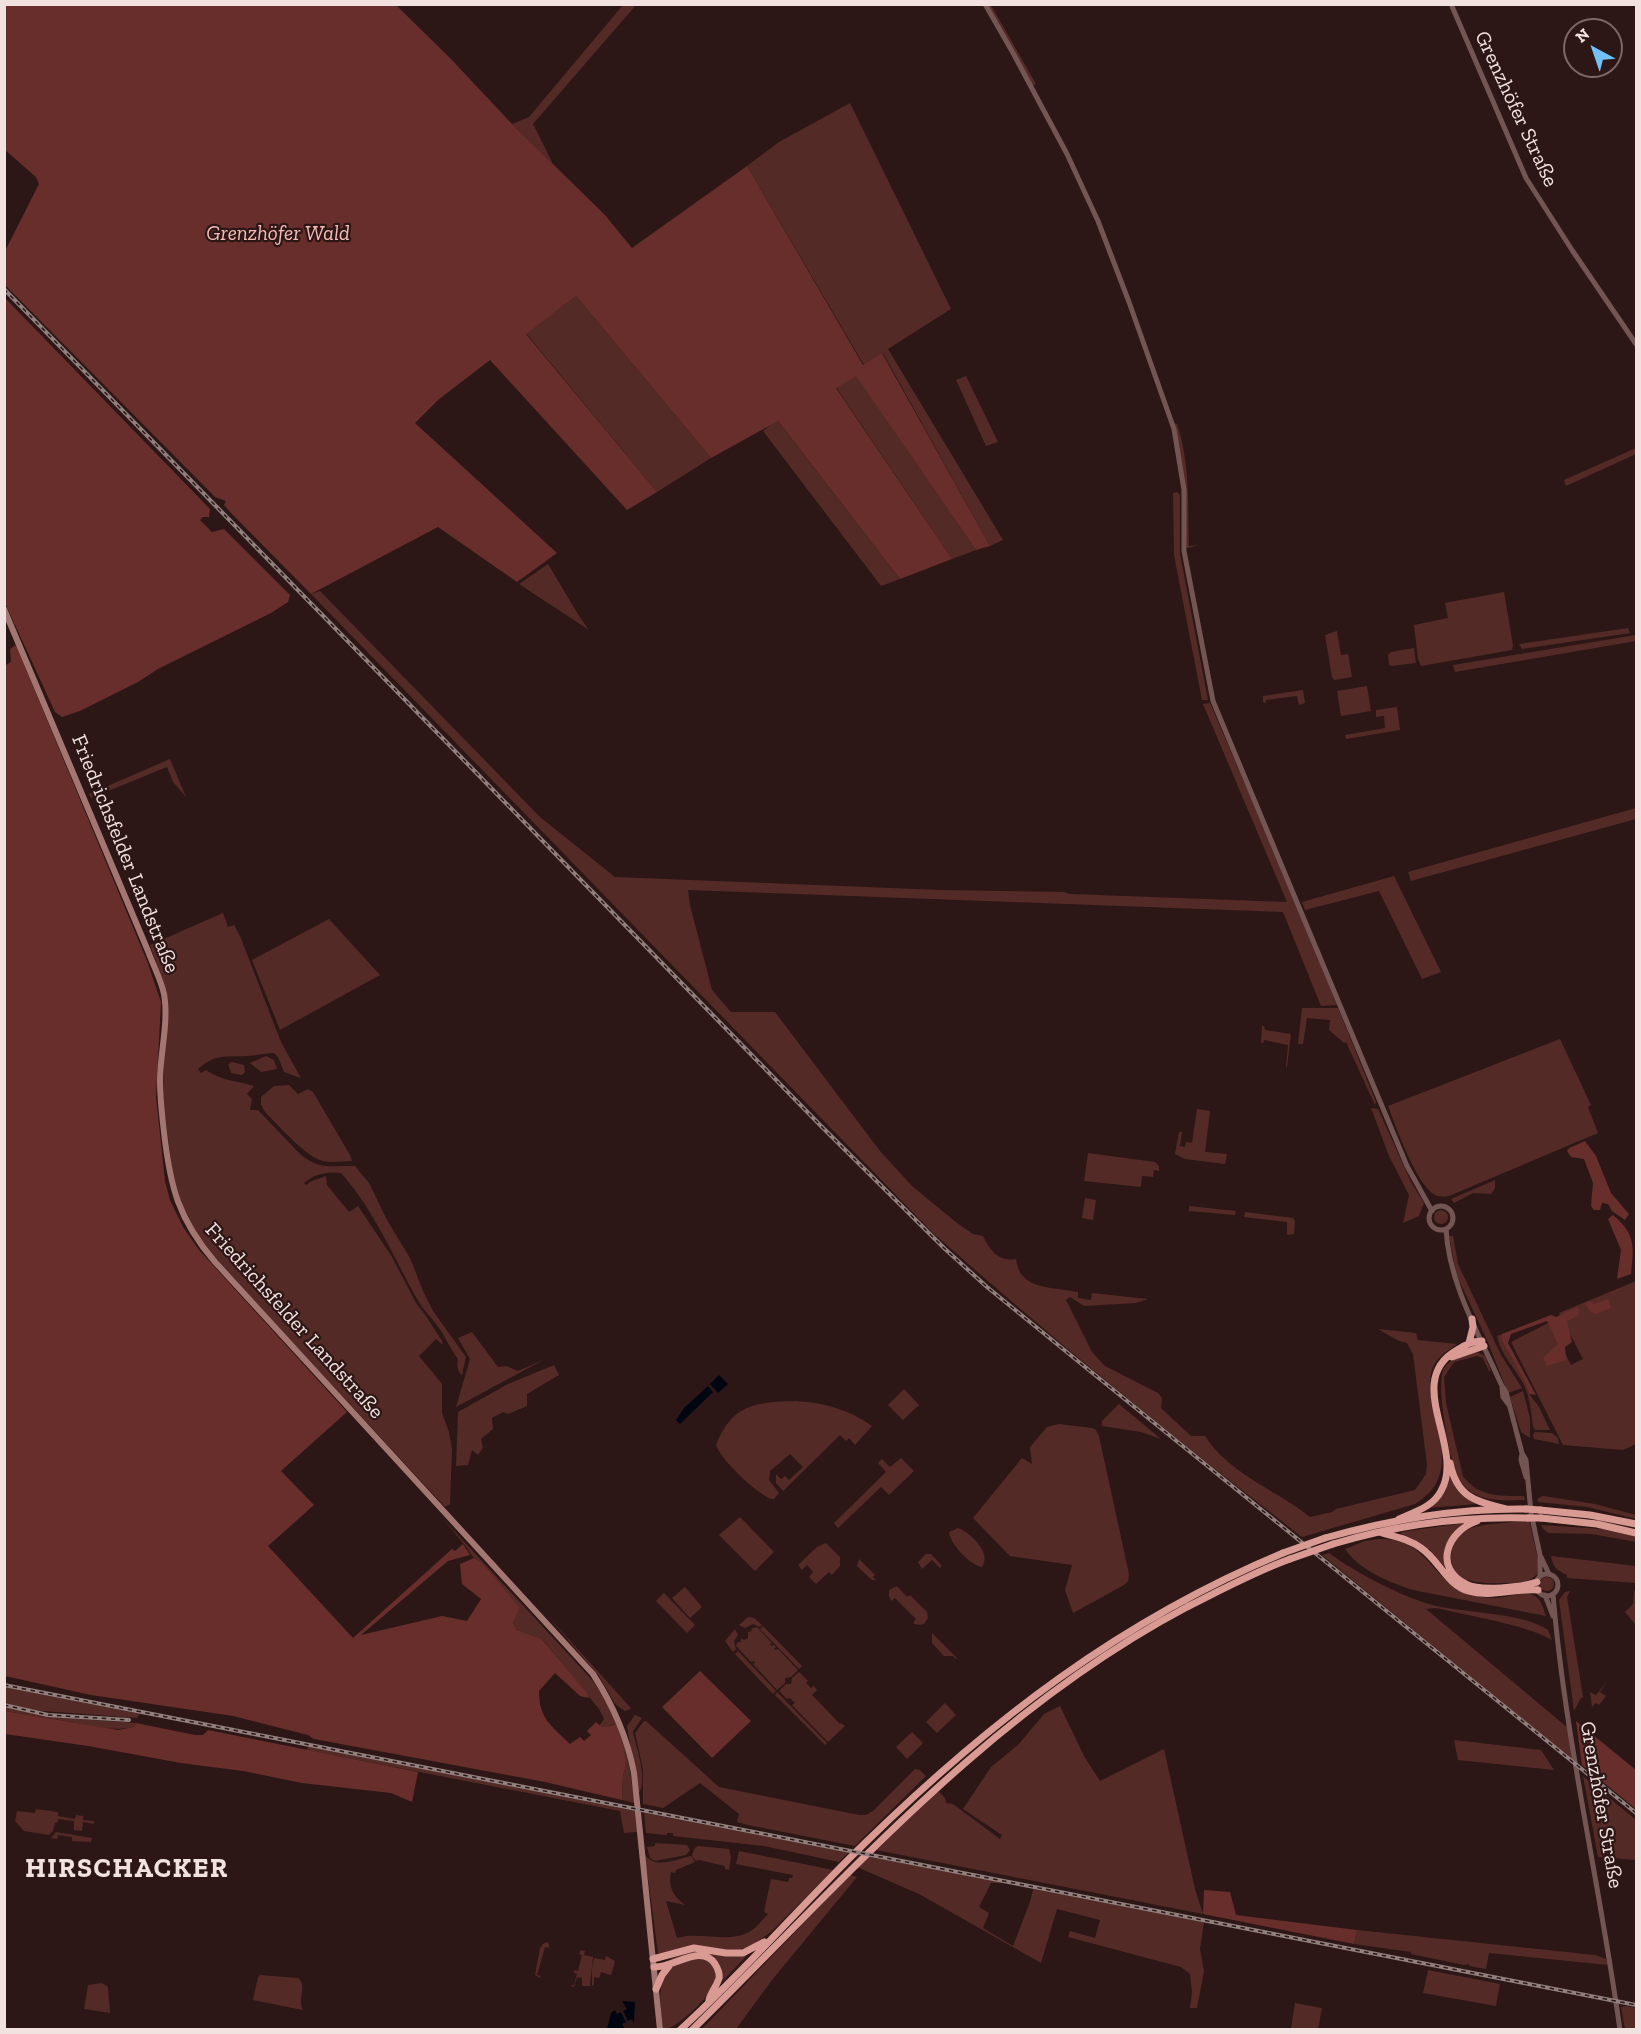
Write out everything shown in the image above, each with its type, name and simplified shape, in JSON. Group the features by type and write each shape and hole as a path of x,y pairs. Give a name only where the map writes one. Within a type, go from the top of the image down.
{"highway":[{"path":"1469,1343 1473,1328 1472,1319"},
{"path":"1399,1519 1430,1504 1445,1484 1446,1458 1434,1377 1443,1359 1469,1343 1483,1343"},
{"path":"1483,1343 1448,1360 1438,1375 1437,1390 1451,1469 1458,1485 1473,1499 1506,1509"},
{"path":"680,2030 866,1842 918,1792 997,1725 1087,1657 1207,1587 1283,1553 1325,1538 1399,1519 1459,1511 1526,1509 1590,1515 1636,1524"},
{"path":"1486,1518 1461,1528 1451,1540 1448,1558 1453,1573 1458,1579 1472,1587 1517,1586 1538,1579"},
{"path":"692,2030 882,1837 974,1754 1085,1669 1157,1624 1212,1594 1290,1559 1333,1544 1380,1532 1429,1524 1486,1518 1540,1518 1597,1524 1636,1533"},
{"path":"1380,1532 1404,1538 1422,1548 1454,1583 1470,1592 1484,1594 1538,1590"},
{"path":"653,1963 694,1948 743,1953 772,1938"},
{"path":"653,1963 669,1966 699,1955 712,1960 719,1976 709,2002"},
{"path":"656,1989 669,1966"}],"main road":[{"name":"Friedrichsfelder Landstraße","path":"4,609 164,994 161,1101 168,1164 174,1192 184,1218 199,1244 215,1262 593,1674 619,1720 630,1753 660,2030"}],"street":[{"path":"985,4 1037,97 1094,212 1129,302 1174,429 1184,490 1184,551 1213,701 1407,1166 1432,1211"},
{"name":"Grenzhöfer Straße","path":"1451,4 1526,178 1636,344"},
{"path":"1425,1195 1437,1207 1447,1208 1452,1213 1452,1223 1446,1229 1439,1230 1430,1223 1432,1211 1437,1207"},
{"name":"Grenzhöfer Straße","path":"1446,1229 1446,1244"},
{"name":"Grenzhöfer Straße","path":"1439,1230 1472,1319 1509,1400 1522,1453 1526,1460 1540,1555 1538,1590"},
{"name":"Grenzhöfer Straße","path":"1522,1453 1521,1460 1527,1478"},
{"name":"Grenzhöfer Straße","path":"1540,1555 1549,1574 1557,1581 1557,1588 1553,1594 1555,1621 1584,1819 1604,1921 1620,2030"},
{"path":"1538,1579 1549,1574"},
{"path":"1538,1590 1545,1595 1553,1594"},
{"name":"Grenzhöfer Straße","path":"1545,1595 1555,1621"}],"shaded area":[{"path":"623,5 636,5 533,124 553,164 512,124 529,117"},
{"path":"986,5 991,5 1036,84 1033,86"},
{"path":"850,103 951,309 888,349 1003,540 990,546 883,353 864,365 747,166 779,142"},
{"path":"576,296 711,458 657,492 526,333"},
{"path":"856,375 976,550 952,559 836,387"},
{"path":"966,376 998,442 986,446 956,380"},
{"path":"777,420 900,579 881,586 763,431"},
{"path":"1173,423 1177,424 1186,469 1189,546 1199,545 1188,548 1185,546 1184,503"},
{"path":"1636,448 1636,454 1566,486 1564,480"},
{"path":"1177,492 1180,495 1180,554 1208,700 1202,700 1174,555 1173,493"},
{"path":"548,564 579,616 589,630 519,584"},
{"path":"320,591 540,817 615,877 1287,902 1203,704 1210,703 1295,900 1337,1005 1321,1006 1283,912 688,890 712,990 731,1012 775,1012 880,1151 912,1186 957,1223 973,1234 983,1236 1000,1257 1016,1259 1018,1269 1030,1282 1048,1288 1078,1292 1078,1298 1091,1300 1092,1293 1148,1299 1136,1303 1084,1306 1070,1297 1066,1300 1092,1352 1105,1366 1158,1393 1162,1398 1161,1408 1191,1436 1205,1436 1227,1461 1310,1517 1415,1490 1426,1474 1427,1465 1413,1354 1407,1343 1378,1329 1416,1333 1418,1340 1457,1344 1438,1360 1431,1372 1431,1390 1442,1459 1441,1472 1428,1494 1415,1504 1302,1537 1114,1388 932,1232 311,594"},
{"path":"1504,592 1512,650 1421,666 1414,625 1448,618 1445,603"},
{"path":"1628,628 1630,633 1522,649 1519,644"},
{"path":"1337,631 1341,655 1348,654 1352,677 1334,680 1325,635"},
{"path":"1636,635 1636,641 1455,672 1453,665"},
{"path":"1414,648 1416,663 1389,665 1388,655 1391,652"},
{"path":"1367,686 1371,711 1341,716 1337,691"},
{"path":"1303,690 1305,703 1299,705 1297,696 1263,702 1263,696"},
{"path":"1397,707 1400,730 1346,739 1345,735 1385,728 1384,716 1376,717 1376,710"},
{"path":"170,759 186,797 173,782 167,767 91,798 89,794"},
{"path":"1636,808 1636,819 1411,881 1408,872"},
{"path":"1394,876 1441,972 1422,979 1379,891 1305,910 1302,902"},
{"path":"223,913 228,927 234,925 240,936 281,1042 301,1078 284,1072 274,1053 220,1057 198,1069 201,1073 206,1070 223,1078 254,1086 247,1094 252,1099 250,1110 258,1110 300,1154 320,1165 355,1166 369,1183 387,1220 410,1258 433,1311 466,1357 462,1375 458,1368 458,1359 439,1328 419,1302 364,1203 341,1173 321,1174 304,1183 306,1185 326,1176 327,1185 349,1212 358,1206 392,1257 416,1303 442,1341 443,1345 436,1339 419,1356 442,1384 442,1413 452,1449 450,1504 445,1507 217,1261 201,1242 183,1209 173,1179 163,1096 166,993 150,945"},
{"path":"329,919 380,975 280,1030 252,960"},
{"path":"1302,1008 1338,1008 1376,1102 1375,1105 1346,1042 1344,1043 1329,1030 1330,1020 1307,1018 1303,1044 1298,1044"},
{"path":"1262,1026 1265,1030 1291,1034 1287,1067 1288,1045 1264,1040 1261,1043"},
{"path":"1560,1039 1591,1105 1588,1107 1598,1133 1449,1196 1435,1195 1428,1189 1414,1168 1388,1106"},
{"path":"266,1056 274,1060 277,1069 261,1072 250,1063"},
{"path":"232,1062 244,1065 245,1072 242,1075 231,1073 228,1064"},
{"path":"289,1085 298,1094 308,1089 313,1092 352,1161 330,1162 316,1159 265,1112 261,1105 261,1097 274,1086"},
{"path":"1371,1108 1378,1109 1411,1182 1424,1203 1419,1216 1403,1223 1409,1195 1389,1156"},
{"path":"1197,1109 1210,1111 1205,1152 1227,1154 1225,1164 1185,1159 1175,1154 1179,1132 1182,1132 1180,1146 1185,1147 1186,1142 1192,1143"},
{"path":"1088,1153 1155,1162 1159,1166 1159,1171 1154,1170 1153,1177 1142,1176 1141,1187 1084,1181"},
{"path":"1495,1180 1495,1188 1491,1194 1473,1193 1454,1203 1451,1199"},
{"path":"1085,1198 1096,1200 1093,1220 1082,1218"},
{"path":"1189,1206 1236,1211 1235,1215 1189,1211"},
{"path":"1438,1210 1444,1210 1448,1217 1444,1224 1438,1224 1434,1220 1434,1214"},
{"path":"1245,1212 1293,1218 1295,1221 1294,1234 1287,1235 1287,1222 1244,1217"},
{"path":"1449,1236 1453,1236 1458,1264 1501,1355 1522,1388 1508,1393 1487,1340 1457,1276"},
{"path":"1636,1281 1636,1444 1623,1450 1563,1445 1511,1342 1550,1322 1571,1365 1583,1359 1559,1313"},
{"path":"472,1332 498,1367 506,1366 518,1371 545,1359 456,1407 470,1359 458,1338"},
{"path":"1502,1334 1502,1341 1550,1430 1535,1430 1533,1426 1525,1388 1499,1343 1497,1336"},
{"path":"1477,1352 1485,1356 1491,1371 1483,1358 1477,1356 1454,1362 1444,1377 1446,1403 1463,1476 1475,1488 1483,1492 1524,1496 1525,1500 1480,1497 1463,1485 1455,1469 1442,1405 1442,1376 1444,1368 1450,1362"},
{"path":"554,1365 559,1375 527,1394 527,1406 508,1414 503,1412 492,1418 493,1429 481,1439 483,1448 478,1455 472,1450 468,1465 456,1466 458,1412 508,1384"},
{"path":"719,1375 728,1384 718,1393 710,1384"},
{"path":"708,1386 713,1392 680,1424 676,1420 684,1408"},
{"path":"904,1389 919,1405 903,1420 888,1405"},
{"path":"1523,1391 1530,1418 1530,1438 1521,1432 1510,1397"},
{"path":"796,1401 836,1408 872,1426 855,1445 849,1438 846,1441 840,1435 783,1491 776,1483 776,1474 781,1479 785,1476 789,1480 803,1467 790,1454 770,1471 769,1480 779,1493 771,1499 740,1475 716,1445 722,1431 730,1421 747,1408 769,1403"},
{"path":"1119,1404 1161,1439 1141,1432 1102,1426 1102,1421"},
{"path":"1059,1424 1092,1428 1099,1436 1129,1574 1128,1581 1124,1585 1073,1613 1065,1590 1072,1565 1010,1556 973,1518 1022,1458 1032,1464 1030,1447 1047,1427"},
{"path":"1535,1432 1552,1433 1558,1438 1559,1444 1534,1439"},
{"path":"901,1458 914,1471 889,1495 881,1487 838,1528 834,1523 886,1472 878,1463 882,1459 890,1467"},
{"path":"1449,1473 1467,1498 1476,1504 1428,1508 1442,1494"},
{"path":"1543,1496 1595,1504 1636,1515 1636,1519 1587,1507 1538,1502 1537,1499"},
{"path":"740,1517 774,1552 755,1571 719,1535"},
{"path":"443,1519 593,1681 617,1724 630,1770 634,1803 622,1800 626,1765 615,1724 607,1727 599,1726 604,1719 599,1709 545,1642 517,1630 513,1623 518,1612 489,1572 471,1555"},
{"path":"1529,1520 1538,1559 1537,1574 1534,1577 1517,1583 1475,1582 1459,1575 1454,1569 1451,1560 1452,1549 1466,1531 1482,1525"},
{"path":"1464,1523 1449,1540 1446,1555 1450,1569 1459,1581 1480,1589 1533,1587 1484,1591 1467,1588 1454,1578 1430,1550 1401,1534 1401,1532"},
{"path":"1541,1525 1618,1530 1636,1535 1636,1542 1592,1534 1549,1533"},
{"path":"958,1528 969,1534 979,1544 984,1556 982,1567 967,1558 953,1542 949,1532"},
{"path":"1395,1540 1408,1545 1444,1578 1467,1593 1491,1598 1531,1594 1541,1602 1546,1616 1413,1590 1366,1569 1345,1549 1365,1541"},
{"path":"826,1543 840,1557 840,1566 832,1575 829,1572 816,1584 809,1577 813,1572 807,1565 802,1570 798,1565 817,1547"},
{"path":"1329,1553 1381,1584 1423,1602 1525,1620 1548,1630 1552,1640 1527,1629 1496,1621 1436,1608 1426,1609 1568,1728 1573,1760 1322,1555"},
{"path":"926,1554 931,1554 942,1566 940,1568 932,1560 922,1569 918,1562"},
{"path":"1551,1556 1636,1566 1636,1583 1567,1578 1567,1575 1554,1566"},
{"path":"859,1559 875,1575 873,1577 876,1580 872,1580 857,1566"},
{"path":"1544,1577 1550,1577 1554,1584 1550,1591 1544,1591 1540,1587 1540,1581"},
{"path":"897,1586 927,1612 928,1618 924,1624 913,1623 916,1619 895,1598 891,1601 889,1590"},
{"path":"685,1587 702,1607 690,1618 672,1598"},
{"path":"1570,1591 1567,1597 1583,1697 1574,1711 1559,1600 1565,1592"},
{"path":"1634,1591 1636,1591 1636,1625 1625,1612 1633,1604"},
{"path":"664,1593 695,1625 687,1633 656,1601"},
{"path":"545,1613 631,1709 625,1711 615,1704 599,1676"},
{"path":"748,1617 754,1618 762,1625 760,1627 753,1624 745,1628 739,1625"},
{"path":"763,1626 802,1666 799,1669 760,1629"},
{"path":"757,1627 772,1643 771,1646 774,1645 776,1647 774,1649 778,1649 798,1670 791,1677 785,1678 785,1683 777,1690 753,1664 754,1661 751,1662 736,1646 738,1642 741,1642 741,1638 744,1640 748,1638 748,1632"},
{"path":"735,1629 738,1635 734,1641 736,1649 733,1652 725,1641"},
{"path":"932,1633 956,1659 953,1656 944,1656 932,1643"},
{"path":"738,1651 776,1691 773,1694 735,1654"},
{"path":"799,1672 811,1688 814,1686 817,1690 812,1695 840,1724 845,1726 828,1742 792,1705 795,1703 779,1691 786,1684 791,1684 792,1678"},
{"path":"1607,1682 1600,1692 1606,1696 1599,1705 1596,1703 1592,1707 1590,1692 1596,1695"},
{"path":"5,1687 140,1714 137,1718 30,1710 5,1703"},
{"path":"777,1692 827,1743 825,1745 775,1695"},
{"path":"945,1703 956,1715 937,1733 926,1722"},
{"path":"1060,1706 1084,1756 1100,1781 1164,1749 1195,1889 1203,1914 876,1850 870,1857 1008,1883 991,1883 979,1907 989,1913 983,1928 1013,1946 1033,1889 1204,1922 1200,1949 1204,1971 1197,2008 1190,2008 1192,1993 1190,1974 1181,1967 1068,1937 1070,1931 1095,1938 1100,1920 1057,1909 1041,1963 919,1894 857,1867 937,1790 945,1798 946,1803 953,1804 1000,1839 1002,1835 963,1809 991,1767 1019,1744 1044,1714"},
{"path":"5,1707 54,1717 136,1723 134,1727 116,1729 99,1727 5,1711"},
{"path":"635,1715 642,1718 633,1731 642,1772 638,1795 627,1726"},
{"path":"644,1721 719,1787 859,1815 866,1815 873,1811 915,1769 920,1770 926,1776 855,1846 737,1822 739,1814 700,1783 663,1808 643,1804 643,1769 635,1733"},
{"path":"912,1732 923,1743 907,1759 896,1747"},
{"path":"1454,1740 1541,1750 1554,1770 1458,1760"},
{"path":"308,1746 635,1811 637,1832 624,1833 620,1811 307,1750"},
{"path":"1583,1776 1636,1820 1636,1860 1598,1857"},
{"path":"36,1809 58,1812 58,1816 75,1819 76,1815 83,1816 83,1820 94,1821 94,1824 83,1822 82,1831 74,1830 74,1821 58,1819 49,1835 24,1831 15,1821 17,1811 35,1813"},
{"path":"644,1813 849,1852 839,1862 764,1846 673,1836 673,1833 667,1833 667,1835 646,1833"},
{"path":"56,1832 92,1838 91,1842 72,1841 72,1837 58,1835 57,1839 51,1838"},
{"path":"655,1843 687,1845 690,1850 686,1855 655,1861 650,1858 647,1847 655,1846"},
{"path":"698,1846 729,1849 731,1857 729,1870 725,1869 725,1866 696,1861 692,1856 694,1849"},
{"path":"739,1851 833,1870 771,1932 747,1949 733,1951 706,1947 658,1953 645,1855 654,1862 660,1863 691,1856 695,1862 676,1870 675,1873 671,1872 672,1891 685,1905 666,1901 677,1938 686,1936 730,1937 750,1932 768,1914 764,1912 771,1879 788,1882 793,1875 736,1864"},
{"path":"850,1875 857,1877 772,1980 736,2029 701,2030"},
{"path":"1357,1930 1595,1955 1606,1959 1608,1965 1489,1953 1486,1969 1411,1954 1411,1952 1354,1944"},
{"path":"547,1942 549,1948 545,1947 537,1975 541,1976 540,1978 535,1975 540,1948"},
{"path":"581,1950 585,1951 584,1955 593,1957 590,1986 582,1986 582,1978 577,1977 574,1987 570,1986 574,1985 577,1974 574,1970 578,1971"},
{"path":"690,1951 750,1952 719,1985 720,1979 710,1957 671,1962 670,1959"},
{"path":"606,1956 615,1961 611,1975 601,1972 599,1978 594,1977 592,1986 594,1958 605,1960"},
{"path":"699,1957 711,1963 716,1973 713,1987 701,2003 684,2018 663,2030 660,1994 664,1976 676,1964"},
{"path":"1428,1970 1500,1984 1496,2006 1423,1993"},
{"path":"260,1975 298,1978 302,1984 301,2005 303,2010 253,2000"},
{"path":"102,1983 108,1987 110,2013 84,2009 88,1985"},
{"path":"622,2001 635,2002 634,2023 632,2019 628,2021 623,2011 627,2009"},
{"path":"1295,2003 1322,2008 1318,2029 1291,2029"},
{"path":"1621,2007 1636,2008 1636,2029 1625,2029"},
{"path":"615,2010 617,2014 621,2012 626,2022 622,2024 625,2029 607,2029 611,2013"}],"green space":[{"name":"Grenzhöfer Wald","path":"5,4 396,5 605,215 632,248 747,166 863,365 882,353 990,546 976,550 856,376 836,388 952,559 900,579 778,421 711,458 576,296 526,334 657,492 627,510 490,360 438,400 415,423 557,553 517,582 438,527 311,594 231,513 224,505 226,501 215,497 5,285 5,251 39,184 36,177 5,150"},
{"path":"5,298 210,509 209,517 203,517 200,520 212,532 224,529 290,595 288,602 271,613 80,711 62,717 55,712 5,603"},
{"path":"16,645 147,961 161,1002 156,1097 165,1181 170,1200 183,1227 199,1250 347,1412 281,1471 314,1505 268,1546 353,1638 452,1549 455,1551 463,1544 470,1555 448,1561 361,1635 442,1616 467,1621 481,1599 462,1584 460,1564 474,1558 482,1563 519,1607 513,1623 517,1630 542,1639 587,1693 589,1698 580,1696 555,1673 539,1691 541,1708 547,1721 570,1744 580,1737 584,1741 591,1735 587,1731 596,1722 605,1727 616,1724 623,1745 626,1765 622,1800 545,1782 314,1739 308,1735 233,1716 91,1695 5,1676 4,666 11,662 10,649"},
{"path":"1585,1141 1596,1156 1611,1193 1629,1214 1625,1220 1612,1211 1608,1204 1602,1203 1600,1210 1594,1210 1591,1206 1593,1183 1584,1159 1571,1157 1567,1151"},
{"path":"1613,1215 1626,1228 1633,1248 1631,1274 1617,1279 1621,1250 1608,1219"},
{"path":"1608,1299 1611,1308 1596,1314 1591,1312 1585,1303 1590,1301 1594,1304"},
{"path":"1577,1307 1578,1316 1567,1321 1572,1342 1565,1347 1566,1360 1547,1366 1543,1358 1558,1344 1547,1321 1511,1334 1508,1343 1536,1395 1529,1394 1525,1382 1502,1341 1502,1334 1551,1315 1556,1317"},
{"path":"700,1671 751,1721 712,1758 662,1707"},
{"path":"5,1711 118,1730 134,1727 136,1723 195,1735 203,1735 208,1730 418,1772 412,1802 391,1793 302,1783 243,1771 5,1734"},
{"path":"1576,1721 1636,1770 1636,1809 1582,1765"},
{"path":"1204,1890 1230,1892 1236,1915 1357,1930 1354,1944 1203,1914"}],"railway":[{"path":"4,289 820,1125 945,1249 987,1287 1636,1813"},
{"path":"4,1685 1636,2005"},
{"path":"4,1705 48,1715 129,1720"}],"district":[{"name":"HIRSCHACKER","path":"127,1869"}]}
